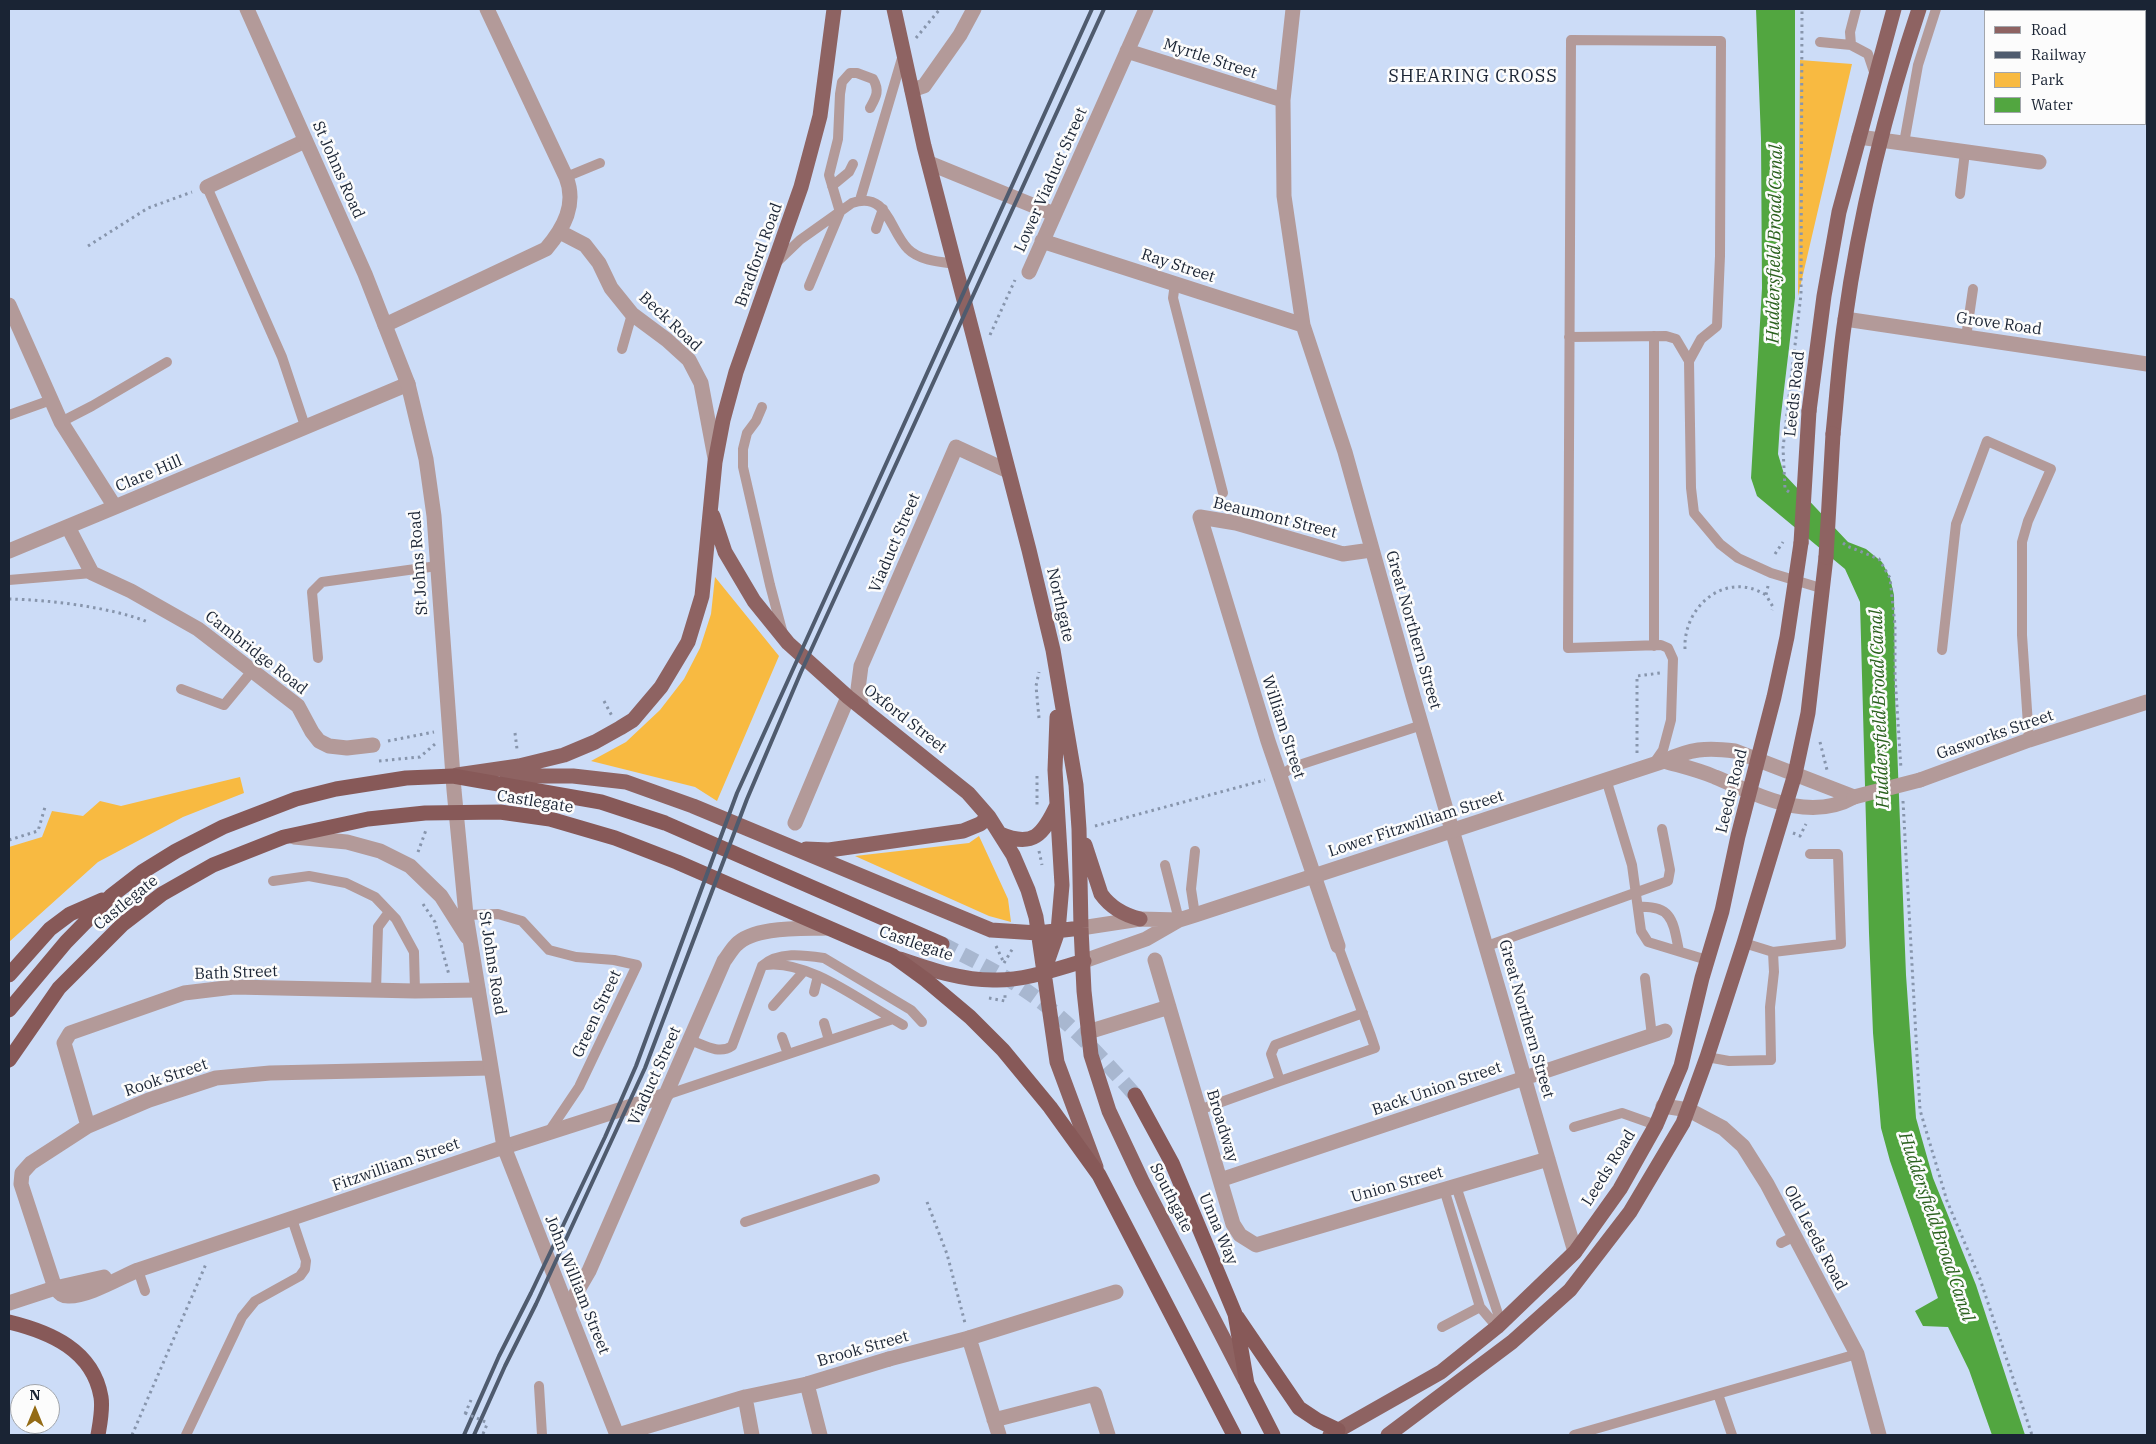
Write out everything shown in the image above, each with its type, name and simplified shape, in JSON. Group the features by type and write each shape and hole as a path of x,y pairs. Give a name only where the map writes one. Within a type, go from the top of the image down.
{"highway":[{"name":"Castlegate","path":"9,1010 66,942 111,896 142,872 176,851 222,827 296,799 336,789 394,780 453,776 601,802 665,823 942,944"},
{"name":"Castlegate","path":"9,1060 59,988 123,924 162,894 213,865 284,837 368,819 456,812 500,812 550,819 615,838 677,862 893,956"},
{"path":"9,975 50,929 70,914 111,896"},
{"path":"893,956 926,980 1004,1050 1050,1107 1099,1175 1234,1435"},
{"name":"Unna Way","path":"1135,1095 1172,1163 1235,1314 1247,1384"},
{"path":"1235,1314 1299,1408 1334,1433"},
{"path":"9,1322 34,1328 56,1338 78,1352 92,1372 101,1397 98,1435"},
{"name":"Southgate","path":"1247,1384 1272,1435"}],"main road":[{"name":"Bradford Road","path":"453,776 519,766 564,755 595,742 633,720 661,687 688,642 702,596 715,462 723,420 736,372 776,264 801,187 820,116 834,9"},
{"path":"894,9 929,162 956,264"},
{"name":"Leeds Road","path":"1334,1433 1441,1372 1499,1325 1575,1252 1620,1189 1656,1125 1681,1066 1707,960 1722,911 1738,836 1783,654 1801,543 1809,411 1824,296 1839,212 1894,9"},
{"path":"1388,1435 1512,1342 1570,1290 1630,1212 1689,1110 1744,943 1795,774 1808,713 1824,589 1833,434 1845,319 1860,232 1881,140 1919,9"},
{"name":"Northgate","path":"956,264 1053,650 1076,785 1084,961"},
{"name":"Oxford Street","path":"711,511 725,552 754,601 784,637 848,697 968,793 989,817 1013,855 1028,890 1038,933 1044,972"},
{"path":"1058,687 1055,770 1062,885 1058,931 1044,972 1057,1062 1099,1175"},
{"name":"Castlegate","path":"453,776 573,776 626,782 693,806 991,930 1038,933 1081,928"},
{"path":"1000,834 1016,841 1036,837 1047,824 1057,805"},
{"path":"795,849 829,850 963,831 980,824 989,817"},
{"path":"1079,829 1101,894 1106,901 1120,912 1140,920"},
{"name":"Castlegate","path":"893,956 942,974 970,979 1006,980 1084,961"},
{"name":"Southgate","path":"1084,961 1091,1055 1109,1111 1142,1181 1247,1384"}],"street":[{"name":"St Johns Road","path":"247,9 365,274 408,384 426,459 434,516 453,776 466,915 504,1147"},
{"path":"385,325 546,249 560,232 569,210 571,190 566,177 487,9"},
{"path":"912,90 924,86 960,35 974,9"},
{"name":"Lower Viaduct Street","path":"1028,272 1146,9"},
{"name":"Great Northern Street","path":"1293,9 1283,100 1284,196 1303,325 1345,452 1371,550 1575,1252"},
{"name":"Myrtle Street","path":"1128,51 1283,100"},
{"path":"1860,137 2038,162"},
{"path":"207,187 305,141"},
{"path":"929,162 1054,214"},
{"name":"Beck Road","path":"560,232 585,245 599,263 611,288 632,314 667,340 688,360 701,383 715,462"},
{"name":"Ray Street","path":"1042,241 1303,325"},
{"name":"Clare Hill","path":"9,305 12,323 61,422 115,507 408,384"},
{"name":"Grove Road","path":"1845,319 2147,364"},
{"name":"Viaduct Street","path":"862,708 858,689 861,666 956,447 1008,471"},
{"path":"9,550 115,507"},
{"name":"Beaumont Street","path":"1200,517 1236,523 1342,554 1371,550"},
{"name":"William Street","path":"1200,517 1280,776 1338,946"},
{"path":"68,527 92,573"},
{"name":"Cambridge Road","path":"92,573 130,591 198,629 298,706 319,741 329,746 347,748 373,744"},
{"path":"795,823 848,697"},
{"name":"Gasworks Street","path":"1750,790 1785,805 1828,808 1839,805 1854,797 1920,780 2029,740 2147,702"},
{"name":"Lower Fitzwilliam Street","path":"1084,961 1146,940 1179,920 1453,831 1659,762 1688,750 1717,749 1735,751 1795,774"},
{"path":"1659,762 1713,776 1750,790"},
{"path":"1795,774 1854,797"},
{"path":"284,837 347,842 380,851 410,866 441,896 470,942"},
{"name":"Lower Fitzwilliam Street","path":"1081,928 1140,920 1179,920"},
{"name":"Viaduct Street","path":"568,1307 590,1271 724,961 736,945 750,936 767,932 827,928"},
{"name":"Broadway","path":"1155,960 1233,1224 1240,1235 1256,1245"},
{"name":"Bath Street","path":"88,1126 64,1043 70,1033 184,993 234,987 415,991 478,990"},
{"path":"1088,1032 1169,1007"},
{"name":"Back Union Street","path":"1220,1180 1659,1033"},
{"name":"Rook Street","path":"55,1288 21,1184 22,1173 31,1163 88,1126 149,1100 216,1078 270,1073 490,1068"},
{"name":"Fitzwilliam Street","path":"9,1303 55,1288 138,1270 504,1147 666,1095"},
{"name":"Old Leeds Road","path":"1663,1106 1689,1110 1723,1128 1743,1146 1767,1184 1788,1240 1857,1354 1879,1435"},
{"name":"John William Street","path":"504,1147 618,1435"},
{"name":"Union Street","path":"1256,1245 1548,1158"},
{"name":"Brook Street","path":"618,1435 745,1397 807,1384 889,1359 969,1338 1116,1292"},
{"path":"969,1338 999,1435"},
{"path":"807,1384 820,1435"},
{"path":"994,1420 1095,1394 1108,1435"},
{"path":"745,1397 752,1435"}],"lane":[{"path":"1851,45 1850,32 1856,9"},
{"path":"1904,143 1918,65 1936,9"},
{"path":"1659,762 1669,728 1673,660 1668,648 1661,645 1568,648 1571,40 1721,40 1717,326 1701,339 1689,361 1691,488 1694,513 1720,544 1738,558 1771,573 1824,589"},
{"path":"1820,42 1851,45 1868,54 1876,75"},
{"path":"860,200 904,52"},
{"path":"809,286 840,212 829,175 838,139 842,82 850,73 857,73 873,79 877,84 878,92 870,108"},
{"path":"1960,194 1965,152"},
{"path":"566,177 600,163"},
{"path":"832,186 849,172 854,164"},
{"path":"207,187 282,357 305,426"},
{"path":"776,264 800,240 860,200 872,200 883,209 909,250 930,260 956,264"},
{"path":"876,229 883,209"},
{"path":"1175,284 1173,298 1223,493"},
{"path":"1966,337 1973,289"},
{"path":"622,349 632,314"},
{"path":"1569,336 1666,336 1676,339 1689,361"},
{"path":"1654,336 1654,646"},
{"path":"61,422 167,362"},
{"path":"9,415 51,400"},
{"path":"762,407 756,421 747,433 743,449 743,467 764,562 784,637"},
{"path":"1942,650 1956,524 1987,441 2051,469 2028,520 2022,542 2022,635 2029,740"},
{"path":"318,658 312,592 322,582 437,566"},
{"path":"9,580 92,573"},
{"path":"182,689 224,705 252,671"},
{"path":"1280,776 1294,767 1422,726"},
{"path":"1606,779 1625,839 1636,892 1641,931 1648,942 1707,960"},
{"path":"1487,946 1668,881 1670,876 1662,829"},
{"path":"1194,851 1191,889 1194,915"},
{"path":"1744,943 1773,952 1841,944 1838,854 1810,854"},
{"path":"1165,865 1179,920"},
{"path":"272,881 309,876 346,883 375,897 396,919 414,952 415,991"},
{"path":"1638,907 1649,906 1661,909 1667,913 1674,926 1679,951"},
{"path":"376,990 378,927 389,912"},
{"name":"Green Street","path":"466,915 498,914 522,921 549,950 576,957 637,964 579,1087 548,1133"},
{"path":"1199,1110 1374,1048 1338,946"},
{"path":"1707,1056 1729,1061 1771,1060 1770,1007 1774,972 1773,952"},
{"path":"690,1040 719,1051 726,1050 732,1046 762,966 768,960 783,956 824,958 911,1010 922,1022"},
{"path":"666,1095 830,1040 898,1022 818,976 775,964 762,966"},
{"path":"773,1006 804,971"},
{"path":"814,992 818,976"},
{"path":"1645,978 1659,1033"},
{"path":"1280,1081 1271,1054 1275,1045 1363,1013"},
{"path":"824,1023 830,1040"},
{"path":"782,1037 788,1054"},
{"path":"1574,1127 1622,1114 1656,1125"},
{"path":"745,1222 875,1179"},
{"path":"1450,1188 1480,1306 1499,1325"},
{"path":"1450,1188 1499,1325"},
{"path":"186,1435 242,1318 255,1301 300,1276 305,1269 306,1261 292,1219"},
{"path":"138,1270 145,1291"},
{"path":"1442,1327 1480,1306"},
{"path":"1574,1435 1857,1354"},
{"path":"539,1386 542,1435"},
{"path":"1718,1394 1732,1435"}],"path":[{"path":"904,52 940,9"},
{"path":"1801,294 1802,9"},
{"path":"88,246 148,208 207,187"},
{"name":"Lower Viaduct Street","path":"980,359 1015,279 1028,272"},
{"path":"1775,554 1787,537"},
{"path":"1847,546 1879,559 1890,578 1895,625 1895,676 1901,770"},
{"path":"1766,595 1771,573"},
{"path":"1685,654 1685,635 1696,611 1712,593 1734,587 1757,589 1766,595 1773,607 1771,616"},
{"path":"9,600 31,600 127,614 155,624"},
{"path":"1039,720 1036,686 1041,667"},
{"path":"1637,769 1637,676 1673,672"},
{"path":"373,744 450,729"},
{"path":"1038,768 1037,813 1032,821 1044,872"},
{"path":"1079,829 1280,776"},
{"path":"1903,799 1920,1110 1947,1201 1980,1279 2032,1435"},
{"path":"9,840 38,831 45,806"},
{"path":"1004,963 1014,946 1015,933"},
{"path":"927,1202 947,1254 969,1338"},
{"path":"132,1435 198,1286"},
{"path":"471,1400 465,1413 488,1422 483,1434"}],"green space":[{"path":"1800,60 1852,64 1798,296"},
{"path":"715,577 779,656 717,801 695,787 591,761 626,742 660,710 684,679 700,648 711,614"},
{"path":"240,777 244,793 183,817 98,862 9,942 9,847 42,837 52,811 83,816 100,801 121,806"},
{"path":"979,836 1008,899 1011,922 989,916 855,856 969,843"}],"water":[{"name":"Huddersfield Broad Canal","path":"1756,9 1795,9 1795,298 1778,454 1784,474 1848,542 1866,549 1882,562 1890,578 1894,595 1895,695 1906,975 1916,1118 1933,1178 1976,1285 2025,1435 1992,1435 1969,1370 1948,1327 1923,1326 1915,1311 1938,1298 1890,1161 1881,1128 1873,1033 1869,933 1860,602 1845,569 1757,496 1751,478 1762,288 1761,139"}],"tunnel":[{"path":"942,944 1002,976 1038,999 1068,1024 1135,1095"}],"railway":[{"path":"464,1435 499,1356 605,1137 636,1066 737,793 1092,9"},
{"path":"474,1435 645,1068 747,799 801,672 1104,9"}],"district":[{"name":"SHEARING CROSS","path":"1473,77"}]}
